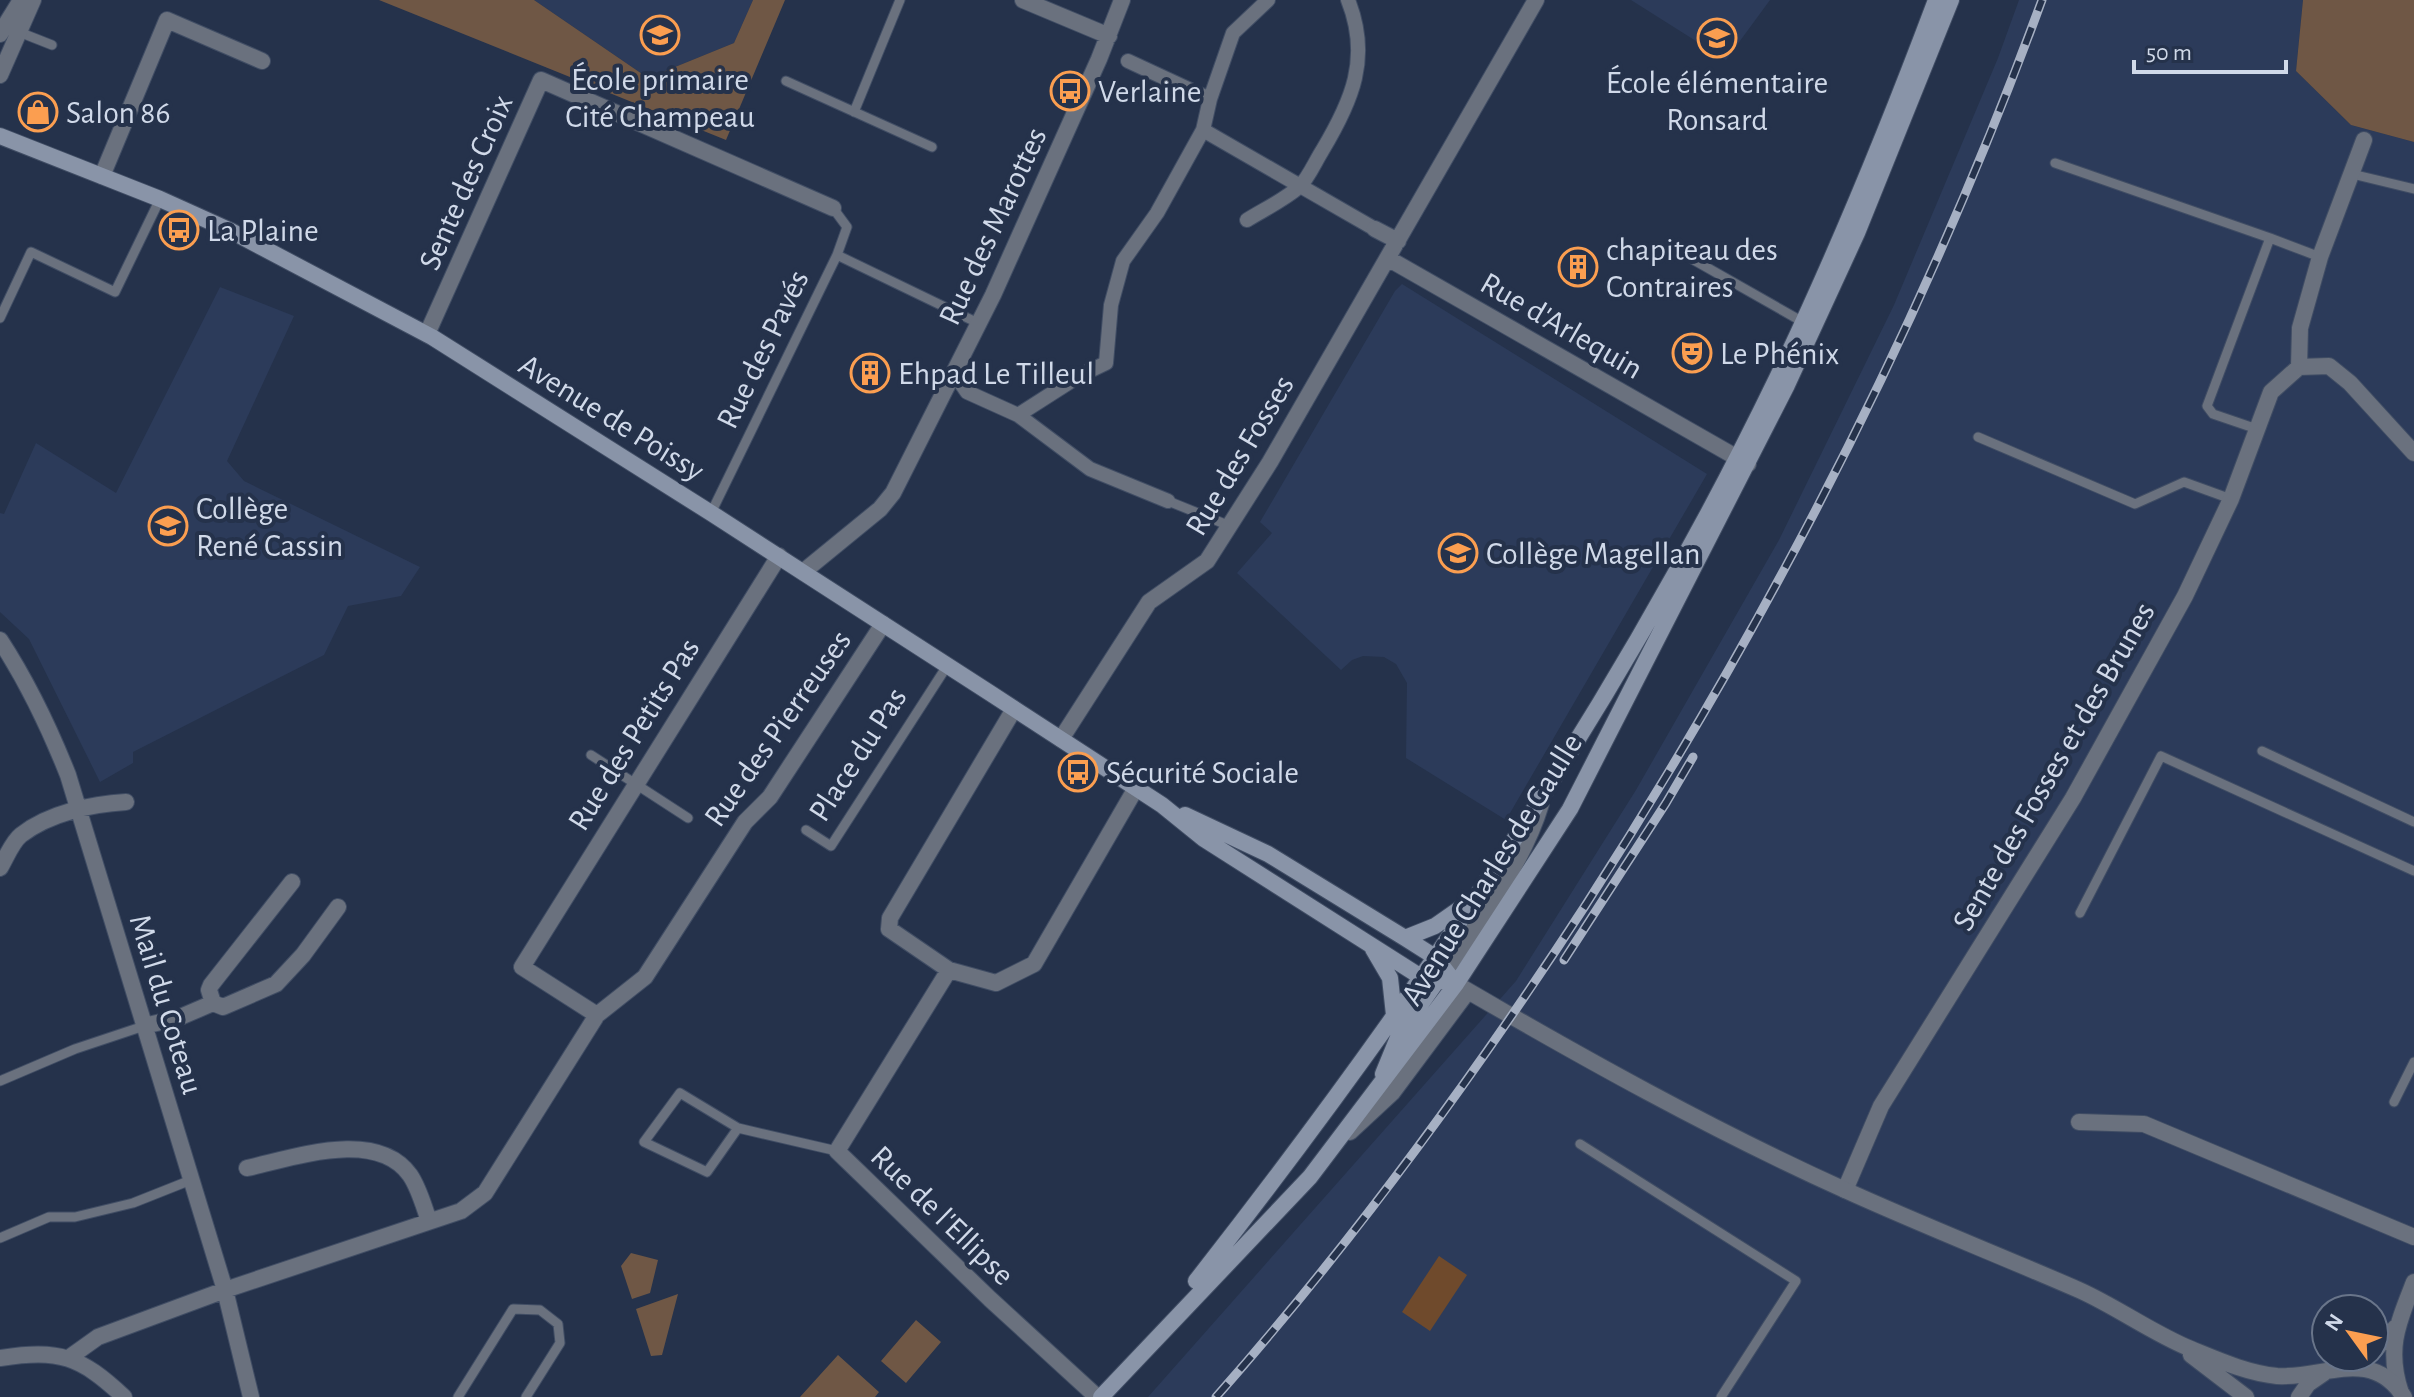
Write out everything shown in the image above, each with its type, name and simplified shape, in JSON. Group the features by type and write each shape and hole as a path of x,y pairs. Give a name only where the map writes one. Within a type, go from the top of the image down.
{"main road":[{"name":"Avenue Charles de Gaulle","path":"1139,1354 1303,1145 1394,1015 1435,971 1473,899 1545,791 1742,461 1877,153 1936,0"},
{"name":"Avenue Charles de Gaulle","path":"1099,1397 1292,1197 1462,988 1584,784 1857,233 1951,0"},
{"name":"Avenue de Poissy","path":"0,136 160,199 300,265 427,334 779,556 1162,805 1204,839 1370,945 1435,971 1462,988"},
{"name":"Avenue de Poissy","path":"1162,805 1268,854 1405,938 1435,971"},
{"path":"1405,938 1435,926 1473,899"},
{"path":"1370,945 1390,978 1394,1015"},
{"path":"1375,1094 1397,1039 1435,971"}],"street":[{"path":"0,34 21,0"},
{"path":"0,75 33,0"},
{"path":"1023,0 1109,36"},
{"name":"Rue des Marottes","path":"803,572 880,509 893,493 978,323 1109,36 1122,0"},
{"path":"1018,415 1079,376 1106,363 1111,305 1123,261 1157,213 1203,130 1210,99 1233,33 1268,0"},
{"path":"1247,220 1301,186 1342,117 1353,93 1357,63 1356,24 1348,0"},
{"name":"Rue des Fosses","path":"1061,739 1149,602 1207,561 1230,526 1389,259 1535,0"},
{"path":"102,176 167,20 262,61"},
{"path":"1128,61 1210,99"},
{"name":"Sente des Croix","path":"427,334 541,80 833,208"},
{"path":"1203,130 1398,241"},
{"path":"2364,140 2320,257 2300,328 2299,367 2329,366 2350,383 2414,453"},
{"name":"Rue d'Arlequin","path":"1389,259 1742,461"},
{"name":"Sente des Fosses et des Brunes","path":"1845,1190 1881,1106 2073,798 2185,596 2231,499 2271,392 2299,367"},
{"path":"954,373 967,392 1018,415 1090,469 1168,501"},
{"name":"Rue des Petits Pas","path":"597,1015 522,967 779,556"},
{"name":"Rue des Pierreuses","path":"597,1015 645,977 745,822 770,797 883,624"},
{"name":"Mail du Coteau","path":"0,640 46,720 79,810 225,1290 251,1397"},
{"path":"1014,709 890,918 889,929 949,970 996,983 1034,964 1136,788"},
{"path":"1435,971 1522,851 1545,791"},
{"path":"0,868 20,836 52,818 104,803 126,802"},
{"path":"213,1003 209,990 211,985 292,882"},
{"path":"144,1026 178,1018 213,1003 223,1007 276,984 303,955 338,907"},
{"name":"Rue de l'Ellipse","path":"949,970 837,1151 969,1279 1099,1397"},
{"path":"1336,1143 1392,1093 1462,988 1703,1122 1845,1190 2092,1296 2174,1342 2220,1361 2266,1374 2290,1376 2317,1373"},
{"path":"70,1357 98,1337 225,1290 461,1211 485,1193 597,1015"},
{"path":"2079,1122 2144,1124 2414,1237"},
{"path":"247,1168 329,1149 377,1153 397,1161 412,1177 429,1221"},
{"path":"2403,1395 2394,1357 2397,1326 2414,1282"},
{"path":"2390,1334 2397,1326"},
{"path":"2174,1342 2246,1397"},
{"path":"0,1358 25,1354 70,1357 96,1371 124,1397"},
{"path":"2299,1397 2312,1381 2324,1373"},
{"path":"2377,1373 2403,1395"}],"lane":[{"path":"854,112 900,0"},
{"path":"19,32 52,45"},
{"path":"786,81 932,147"},
{"path":"2055,163 2320,257"},
{"path":"2352,174 2414,189"},
{"path":"0,318 31,252 115,292 160,199"},
{"name":"Rue des Pavés","path":"711,513 837,255 847,227 833,208"},
{"path":"2257,429 2213,414 2207,406 2270,238"},
{"path":"837,255 978,323"},
{"path":"1692,259 1803,322"},
{"path":"1978,437 2135,504 2184,482 2231,499"},
{"path":"1168,501 1230,526"},
{"name":"Place du Pas","path":"806,830 831,846 947,666"},
{"path":"2262,751 2414,822"},
{"path":"591,755 688,818"},
{"path":"2080,913 2161,756 2414,871"},
{"path":"0,1081 75,1049 144,1026"},
{"path":"2394,1102 2414,1062"},
{"path":"738,1128 707,1172 644,1142 680,1093 738,1128 837,1151"},
{"path":"1580,1144 1796,1281 1721,1397"},
{"path":"0,1238 49,1217 75,1217 133,1203 191,1180"},
{"path":"458,1397 513,1309 540,1310 558,1324 560,1343 526,1397"}],"shaded area":[{"path":"379,0 534,0 648,78 734,43 753,0 785,0 726,140"},
{"name":"École primaire Cité Champeau","path":"534,0 753,0 734,43 648,78"},
{"name":"École élémentaire Ronsard","path":"1631,0 1770,0 1726,60"},
{"path":"2019,0 2303,0 2296,71 2351,125 2414,142 2414,1397 1148,1397 1516,981 1636,790 1779,540 1894,305 1998,58"},
{"path":"2303,0 2414,0 2414,142 2351,125 2296,71"},
{"name":"Collège Magellan","path":"1402,284 1707,474 1506,820 1406,758 1407,683 1396,664 1384,657 1363,656 1352,660 1341,670 1237,573 1272,533 1260,522 1395,291"},
{"name":"Collège René Cassin","path":"220,287 294,316 227,461 244,481 420,567 401,596 348,606 324,655 133,752 133,763 100,782 29,639 0,612 0,513 4,514 36,443 116,493"},
{"path":"631,1253 658,1260 650,1293 632,1299 621,1266"},
{"path":"1439,1256 1467,1275 1430,1331 1402,1312"},
{"path":"678,1294 662,1355 651,1356 636,1309"},
{"path":"916,1320 941,1342 906,1383 881,1361"},
{"path":"838,1355 879,1392 875,1397 800,1397"}],"railway":[{"path":"1216,1397 1363,1219 1499,1034 1585,906 1718,689 1780,578 1895,351 1947,236 2042,0"},
{"path":"1564,960 1693,757"}],"place":[{"name":"École primaire Cité Champeau","path":"660,35"},
{"name":"École élémentaire Ronsard","path":"1717,38"},
{"name":"Verlaine","path":"1070,91"},
{"name":"Salon 86","path":"38,112"},
{"name":"La Plaine","path":"179,230"},
{"name":"chapiteau des Contraires","path":"1578,267"},
{"name":"Le Phénix","path":"1692,353"},
{"name":"Ehpad Le Tilleul","path":"870,373"},
{"name":"Collège René Cassin","path":"168,526"},
{"name":"Collège Magellan","path":"1458,553"},
{"name":"Sécurité Sociale","path":"1078,772"}]}
